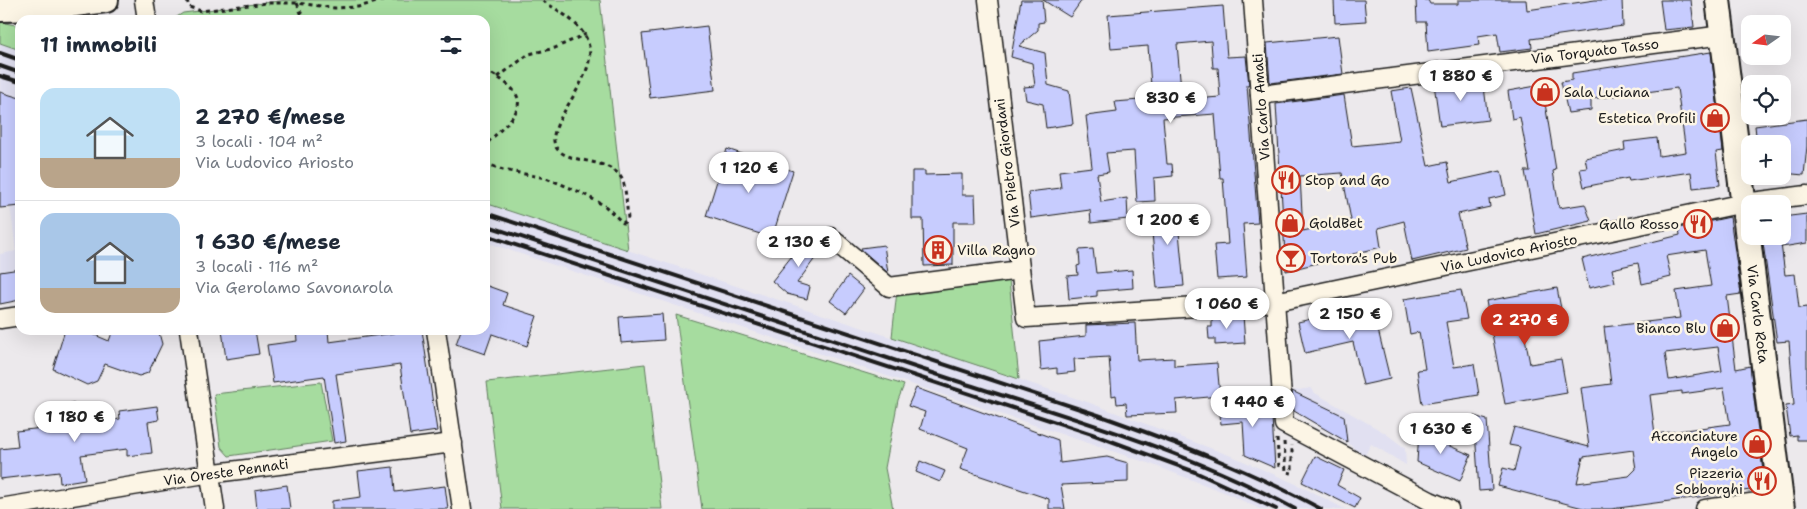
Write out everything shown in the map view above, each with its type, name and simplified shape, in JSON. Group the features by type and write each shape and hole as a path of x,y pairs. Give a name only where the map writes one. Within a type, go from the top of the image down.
{"street":[{"path":"0,9 44,8 106,0"},
{"path":"144,0 146,15"},
{"name":"Via Pietro Giordani","path":"988,0 1026,318 1275,302"},
{"name":"Via Carlo Amati","path":"1253,0 1275,302 1288,431"},
{"name":"Via Carlo Rota","path":"1718,0 1743,195"},
{"name":"Via Torquato Tasso","path":"1260,94 1723,35"},
{"name":"Via Ludovico Ariosto","path":"1791,197 1807,195"},
{"name":"Via Ludovico Ariosto","path":"1275,302 1741,204"},
{"path":"830,237 889,287 1020,270"},
{"name":"Via Carlo Rota","path":"1749,245 1781,504"},
{"path":"0,319 15,317"},
{"path":"190,335 215,509"},
{"path":"437,335 462,509"},
{"path":"1288,431 1449,509"},
{"name":"Via Oreste Pennati","path":"0,508 211,474 453,443"},
{"path":"1705,509 1781,504"}],"path":[{"path":"187,0 189,6 201,11 266,3 297,3 335,8 358,7 384,0"},
{"path":"490,165 503,170 554,181 580,192 605,206 623,223 628,219 623,181 613,168 562,154 555,146 553,135 585,75 590,54 586,34 575,23 541,0"},
{"path":"297,3 303,15"},
{"path":"498,77 529,54 555,48 586,34"},
{"path":"490,73 508,85 518,97 519,108 512,120 490,140"},
{"path":"1279,468 1276,424 1288,431 1292,446 1292,473 1286,472 1288,431"}],"shaded area":[{"path":"0,43 15,48 15,243 0,127"},
{"path":"490,205 1090,403 1234,457 1296,484 1345,509 1260,509 1226,493 1148,463 490,244"},
{"path":"15,251 15,301 0,304 0,254"},
{"path":"1311,388 1315,393 1385,433 1405,448 1406,465 1371,444 1364,457 1347,442 1292,410 1292,391"}],"green space":[{"path":"287,0 600,0 628,250 490,205 490,15 180,15 183,13"},
{"path":"0,22 15,25 15,48 0,43"},
{"path":"1009,280 1019,379 892,337 897,291"},
{"path":"676,315 904,385 898,400 885,468 893,509 702,509"},
{"path":"645,364 662,509 502,509 487,382"},
{"path":"321,382 332,441 229,456 221,447 214,394"}],"building":[{"path":"1021,0 1042,0 1044,22 1038,23 1038,30 1019,46 1045,53 1048,85 1069,91 1073,124 1046,128 1043,104 1026,100 1024,87 1035,86 1032,63 1011,57"},
{"path":"1043,0 1082,0 1070,17"},
{"path":"1334,0 1364,0 1366,21 1335,23"},
{"path":"1416,0 1428,0 1430,4 1458,4 1458,0 1526,0 1527,10 1595,0 1622,0 1623,26 1531,39 1532,48 1500,52 1497,33 1478,36 1479,45 1428,52 1426,22 1417,22"},
{"path":"1660,0 1691,0 1694,27 1664,30"},
{"path":"1223,6 1227,57 1246,56 1249,85 1247,85 1258,223 1243,224 1247,277 1217,279 1214,245 1228,244 1223,178 1220,178 1215,114 1163,118 1167,164 1172,164 1173,176 1154,178 1155,201 1137,202 1134,151 1106,153 1109,172 1097,174 1101,202 1127,198 1128,219 1091,223 1090,210 1031,218 1028,192 1061,188 1059,171 1092,167 1086,116 1117,112 1115,102 1152,99 1148,46 1111,49 1108,15","holes":["1211,41 1213,68 1218,68 1220,97 1182,100 1177,44"]},
{"path":"707,26 715,90 650,98 642,34"},
{"path":"1338,36 1343,74 1270,83 1267,43"},
{"path":"1711,52 1723,151 1716,152 1720,185 1693,188 1691,172 1629,181 1628,178 1584,187 1580,169 1587,168 1585,158 1625,150 1624,142 1657,138 1659,156 1686,152 1677,88 1591,99 1591,110 1568,113 1561,82 1572,80 1572,73"},
{"path":"1483,78 1488,120 1440,126 1434,84"},
{"path":"1542,85 1556,170 1553,171 1559,208 1585,204 1591,221 1536,234 1525,171 1530,171 1520,117 1512,119 1508,91"},
{"path":"1411,88 1428,166 1447,162 1451,182 1501,171 1506,195 1489,199 1490,207 1458,214 1466,248 1412,261 1404,221 1378,228 1381,247 1286,271 1276,104 1344,95 1352,146 1400,141 1391,91","holes":["1342,173 1351,220 1303,231 1300,176"]},
{"path":"0,92 15,96 15,206 0,208"},
{"path":"1807,119 1804,175 1791,174 1791,135 1756,135 1755,126 1791,125 1791,121"},
{"path":"727,149 793,171 772,238 706,216"},
{"path":"912,171 925,171 925,175 962,174 962,195 975,195 976,222 953,222 953,265 924,266 923,219 912,219"},
{"path":"1186,207 1187,221 1178,221 1184,286 1157,288 1150,210"},
{"path":"1807,214 1807,243 1782,247 1782,245 1791,245 1791,216"},
{"path":"1730,217 1741,294 1727,296 1736,369 1750,366 1765,488 1611,509 1587,509 1498,486 1503,468 1514,471 1520,447 1509,445 1514,427 1589,447 1581,388 1611,384 1604,327 1680,318 1676,291 1711,286 1705,250 1666,256 1671,277 1642,284 1638,263 1612,269 1615,282 1589,288 1582,259 1680,235 1679,228","holes":["1718,347 1722,371 1669,380 1665,353","1724,388 1730,424 1655,434 1650,395 1682,391 1682,394","1633,450 1636,469 1629,476 1577,483 1583,457"]},
{"path":"811,232 820,239 824,246 797,283 810,287 807,299 787,294 772,281"},
{"path":"884,245 888,273 861,248"},
{"path":"1763,245 1781,245 1785,275 1795,274 1799,308 1807,307 1807,440 1797,440 1797,435 1790,436 1786,406 1794,405 1789,341 1777,342"},
{"path":"1093,249 1096,273 1132,270 1133,288 1097,291 1097,296 1069,299 1067,276 1078,275 1077,266 1080,265 1079,250"},
{"path":"15,270 15,301 0,304 0,272"},
{"path":"848,276 864,289 846,313 830,301"},
{"path":"490,287 507,293 503,305 537,316 527,346 492,334 485,354 456,344 459,335 490,335"},
{"path":"1557,288 1563,319 1523,327 1530,364 1561,359 1567,393 1505,404 1486,301"},
{"path":"1461,290 1467,319 1446,322 1454,367 1474,364 1479,395 1422,404 1417,370 1425,369 1419,332 1410,334 1404,299"},
{"path":"1372,305 1390,379 1363,385 1353,342 1305,353 1298,322"},
{"path":"662,314 664,340 621,343 619,317"},
{"path":"1243,315 1245,343 1215,345 1215,339 1209,339 1208,327 1212,327 1212,317"},
{"path":"1135,323 1137,360 1174,358 1174,366 1217,363 1220,396 1176,400 1177,413 1127,415 1126,403 1117,404 1116,395 1112,396 1109,357 1074,359 1075,372 1057,374 1057,368 1041,370 1039,341 1086,336 1086,325"},
{"path":"63,335 95,335 109,341 111,335 160,335 162,344 148,373 139,376 105,364 97,381 87,385 53,369"},
{"path":"223,335 256,335 259,354 226,359"},
{"path":"296,335 328,335 329,342 380,335 423,335 437,431 410,435 400,365 336,374 346,441 334,443 324,376 273,383 267,345 297,341"},
{"path":"916,388 1058,440 1060,463 1107,457 1128,463 1128,482 1061,485 1065,509 1049,509 1049,499 960,469 968,448 920,429 925,412 908,406"},
{"path":"1292,391 1344,416 1347,442 1294,411"},
{"path":"1271,400 1275,468 1245,455 1243,422 1221,424 1219,405"},
{"path":"73,403 77,425 120,419 119,411 157,406 159,420 148,422 152,453 127,456 127,449 81,455 85,479 60,483 59,472 0,479 0,449 18,447 16,431 52,427 49,407"},
{"path":"1474,416 1487,420 1492,490 1479,491"},
{"path":"1443,430 1445,444 1471,455 1460,481 1417,462 1419,432"},
{"path":"1315,456 1344,470 1337,485 1360,498 1355,508 1302,482"},
{"path":"920,461 945,471 940,482 916,472"},
{"path":"393,467 395,492 445,486 448,509 332,509 332,501 361,497 358,471"},
{"path":"287,485 290,509 257,509 255,490"}],"railway":[{"path":"0,53 15,58"},
{"path":"0,66 15,71"},
{"path":"0,76 15,80"},
{"path":"490,215 1098,415 1239,469 1321,509"},
{"path":"490,227 1129,437 1214,470 1255,488 1295,509"},
{"path":"490,237 1092,434 1195,472 1276,509"}],"place":[{"name":"Sala Luciana","path":"1545,92"},
{"name":"Estetica Profili","path":"1715,118"},
{"name":"Stop and Go","path":"1286,180"},
{"name":"GoldBet","path":"1290,223"},
{"name":"Gallo Rosso","path":"1698,224"},
{"name":"Villa Ragno","path":"938,250"},
{"name":"Tortora's Pub","path":"1291,258"},
{"name":"Bianco Blu","path":"1725,328"},
{"name":"Acconciature Angelo","path":"1757,444"},
{"name":"Pizzeria Sobborghi","path":"1762,481"}]}
